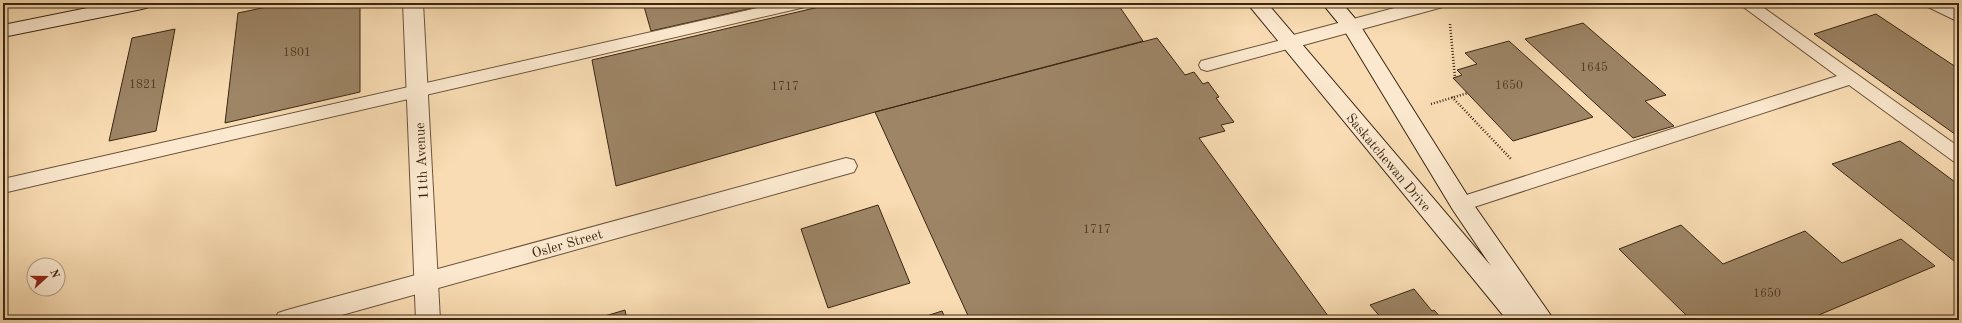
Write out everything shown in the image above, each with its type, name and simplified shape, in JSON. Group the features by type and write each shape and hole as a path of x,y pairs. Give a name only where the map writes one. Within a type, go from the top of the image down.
{"street":[{"path":"3,31 142,3"},
{"name":"11th Avenue","path":"413,3 428,320"},
{"name":"Saskatchewan Drive","path":"1257,3 1522,320"},
{"path":"1332,3 1351,26 1461,204 1542,320"},
{"path":"1289,43 1436,3"},
{"name":"Osler Street","path":"287,320 846,166"}],"lane":[{"path":"3,186 801,3"},
{"path":"1747,3 1959,156"},
{"path":"1931,3 1959,16"},
{"path":"1207,65 1289,43"},
{"path":"1461,204 1851,78"}],"path":[{"path":"1449,18 1454,78"},
{"path":"1404,112 1468,93"},
{"path":"1452,98 1533,181"}],"building":[{"path":"286,3 360,3 360,92 225,123 238,13"},
{"path":"643,3 774,3 651,31"},
{"path":"836,3 1117,3 1143,41 875,112 616,186 592,60"},
{"path":"1876,14 1959,69 1959,137 1814,34"},
{"path":"1583,23 1666,95 1645,101 1674,126 1633,138 1525,39"},
{"path":"175,29 156,131 109,141 132,38"},
{"path":"1157,38 1185,75 1194,72 1203,84 1208,82 1219,97 1216,98 1234,122 1221,125 1225,131 1199,138 1331,320 970,320 875,112"},
{"path":"1509,41 1593,117 1513,141 1453,78 1462,75 1457,70 1477,64 1465,53"},
{"path":"1900,141 1959,185 1959,265 1832,164"},
{"path":"878,205 910,283 828,308 801,229"},
{"path":"1681,225 1723,264 1805,231 1842,263 1901,239 1935,266 1807,320 1691,320 1619,249"},
{"path":"1414,289 1432,311 1434,310 1443,320 1383,320 1370,305"},
{"path":"625,310 627,320 591,320"},
{"path":"942,311 946,320 922,320 921,318"}]}
